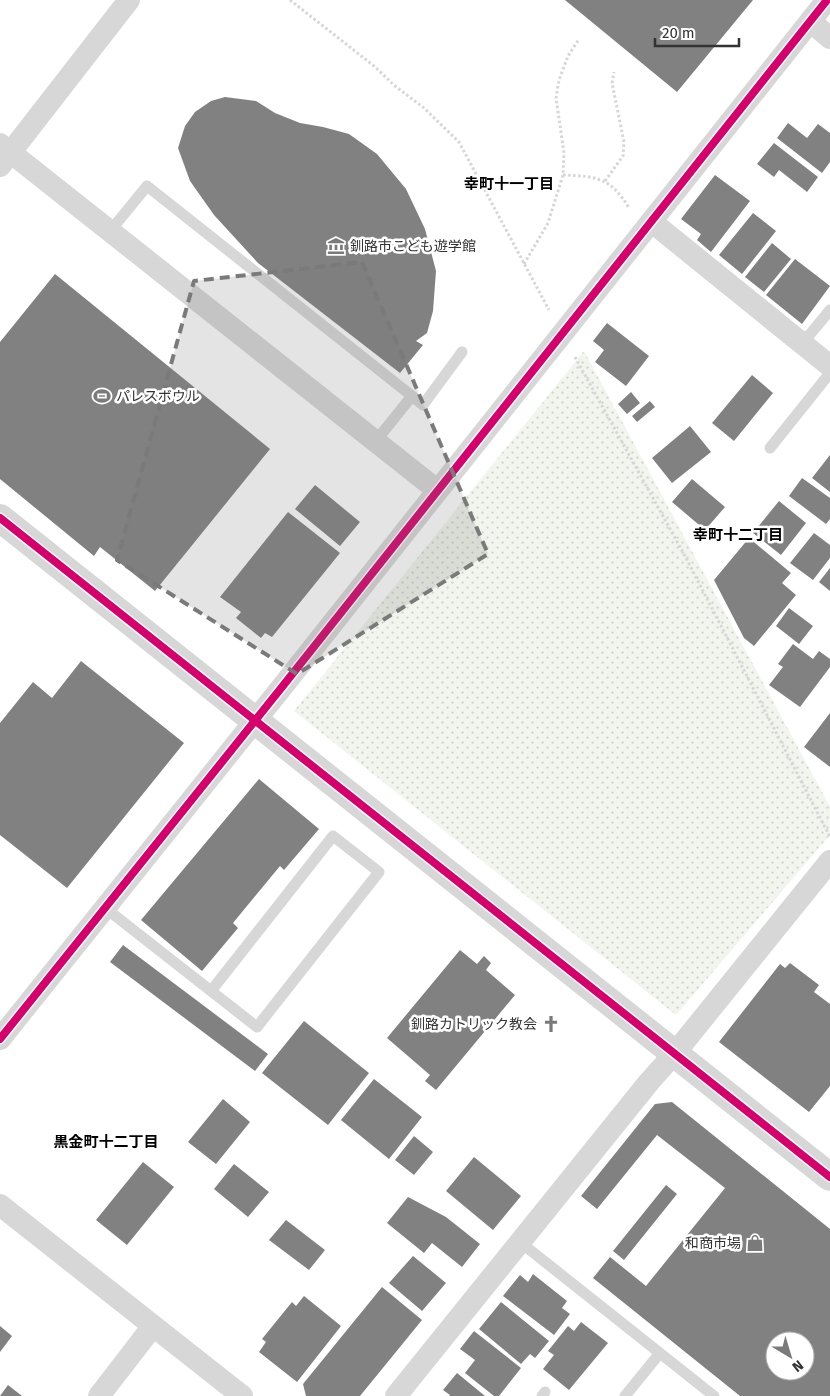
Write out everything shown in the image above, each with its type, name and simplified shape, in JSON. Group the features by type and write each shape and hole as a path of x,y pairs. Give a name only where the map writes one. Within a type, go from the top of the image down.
{"street":[{"path":"129,0 4,154 111,230 437,490"},
{"path":"0,1038 827,0"},
{"path":"810,21 830,38"},
{"path":"648,227 830,366"},
{"path":"0,518 830,1177"},
{"path":"396,1396 830,861"},
{"path":"0,1205 242,1396"},
{"path":"99,1396 153,1326"}],"lane":[{"path":"111,230 146,186 423,404 462,352"},
{"path":"802,344 830,310"},
{"path":"770,448 830,373"},
{"path":"375,442 412,396"},
{"path":"104,907 211,991 257,1027 379,872 334,836 211,991"},
{"path":"520,1242 714,1396"},
{"path":"625,1396 660,1353"}],"path":[{"path":"290,0 424,108 459,142 685,556 830,838"},
{"path":"524,264 548,223 563,175 564,153 556,98 559,80 568,56 579,39"},
{"path":"605,181 623,156 624,142 612,82 614,72"},
{"path":"563,175 583,176 605,181 648,227"}],"highlighted area":[{"path":"362,262 488,554 297,674 117,560 194,281"}],"shaded area":[{"path":"584,351 830,807 830,835 676,1015 294,711"}],"building":[{"path":"565,0 753,0 677,92"},
{"name":"釧路市こども遊学館","path":"225,97 256,101 275,113 300,123 349,134 377,154 406,189 425,229 436,271 433,311 427,333 416,341 423,345 400,373 258,263 214,215 190,181 178,148 185,126 195,112 211,101"},
{"path":"788,123 807,138 818,124 830,133 830,162 822,173 777,138"},
{"path":"774,143 818,177 807,192 779,170 774,177 757,164"},
{"path":"715,175 750,201 711,252 697,240 701,234 681,219"},
{"path":"753,213 776,231 742,274 719,255"},
{"path":"772,243 791,259 764,292 745,277"},
{"path":"795,259 830,286 802,324 766,295"},
{"name":"パレスボウル","path":"55,274 270,449 155,591 100,547 94,556 0,479 0,342"},
{"path":"607,323 649,356 626,386 595,362 604,350 593,341"},
{"path":"752,375 773,393 734,441 712,423"},
{"path":"631,392 640,403 627,414 618,404"},
{"path":"650,401 655,407 637,422 632,416"},
{"path":"690,426 711,452 672,483 652,458"},
{"path":"830,455 830,492 812,478"},
{"path":"802,478 830,498 830,519 826,524 789,496"},
{"path":"692,479 725,507 705,530 672,502"},
{"path":"315,485 360,522 340,546 295,509"},
{"path":"779,501 806,523 781,555 753,533"},
{"path":"288,512 340,553 272,637 265,633 261,638 236,618 241,612 220,597"},
{"path":"814,533 830,545 830,558 813,580 790,563"},
{"path":"749,538 791,573 782,583 796,595 754,646 744,638 714,580"},
{"path":"830,568 830,591 819,582"},
{"path":"789,608 813,626 799,644 776,626"},
{"path":"793,644 813,659 819,651 830,659 830,667 800,707 769,685 783,667 778,664"},
{"path":"81,661 184,743 67,888 0,835 0,723 33,682 52,698"},
{"path":"830,713 830,767 804,747"},
{"path":"259,779 319,829 284,870 280,866 233,923 238,928 202,971 141,920"},
{"path":"123,945 268,1054 255,1071 110,962"},
{"path":"460,950 477,964 484,956 491,963 486,970 515,995 436,1090 425,1081 430,1075 387,1038"},
{"path":"790,963 819,985 814,992 830,1004 830,1086 809,1112 719,1042 780,964 785,968"},
{"path":"304,1021 369,1073 328,1125 262,1073"},
{"path":"374,1079 422,1117 389,1159 341,1120"},
{"path":"223,1099 250,1122 216,1164 188,1142"},
{"name":"和商市場","path":"672,1102 830,1229 830,1396 740,1396 593,1278 610,1257 646,1286 725,1188 657,1135 597,1209 581,1196 655,1104"},
{"path":"414,1136 433,1152 414,1175 395,1160"},
{"path":"474,1157 521,1196 493,1230 446,1191"},
{"path":"143,1162 174,1187 127,1245 96,1220"},
{"path":"234,1164 269,1192 248,1217 214,1189"},
{"path":"666,1185 677,1194 624,1260 613,1251"},
{"path":"408,1197 446,1217 480,1244 462,1267 432,1243 424,1253 387,1223"},
{"path":"286,1220 325,1250 309,1270 269,1240"},
{"path":"413,1256 446,1283 422,1311 389,1283"},
{"path":"533,1274 567,1301 562,1308 570,1314 554,1335 503,1296 520,1275 528,1282"},
{"path":"382,1287 422,1320 360,1396 306,1396 303,1384"},
{"path":"304,1296 341,1326 297,1382 259,1352 266,1342 262,1339 292,1302 296,1306"},
{"path":"501,1302 549,1341 535,1358 530,1354 521,1364 479,1329"},
{"path":"581,1322 608,1343 569,1390 543,1369 554,1355 548,1351 568,1326 574,1331"},
{"path":"0,1326 12,1336 0,1352"},
{"path":"474,1331 521,1368 499,1396 494,1396 465,1373 475,1360 460,1349"},
{"path":"457,1373 485,1396 449,1396 443,1390"},
{"path":"8,1385 22,1396 0,1396"}],"cycle path":[{"path":"0,1039 827,0"},
{"path":"0,518 830,1177"}],"place":[{"name":"釧路市こども遊学館","path":"336,246"},
{"name":"パレスボウル","path":"102,396"},
{"name":"釧路カトリック教会","path":"551,1024"},
{"name":"和商市場","path":"755,1243"}],"district":[{"name":"幸町十一丁目","path":"509,184"},
{"name":"幸町十二丁目","path":"738,535"},
{"name":"黒金町十二丁目","path":"106,1142"}]}
